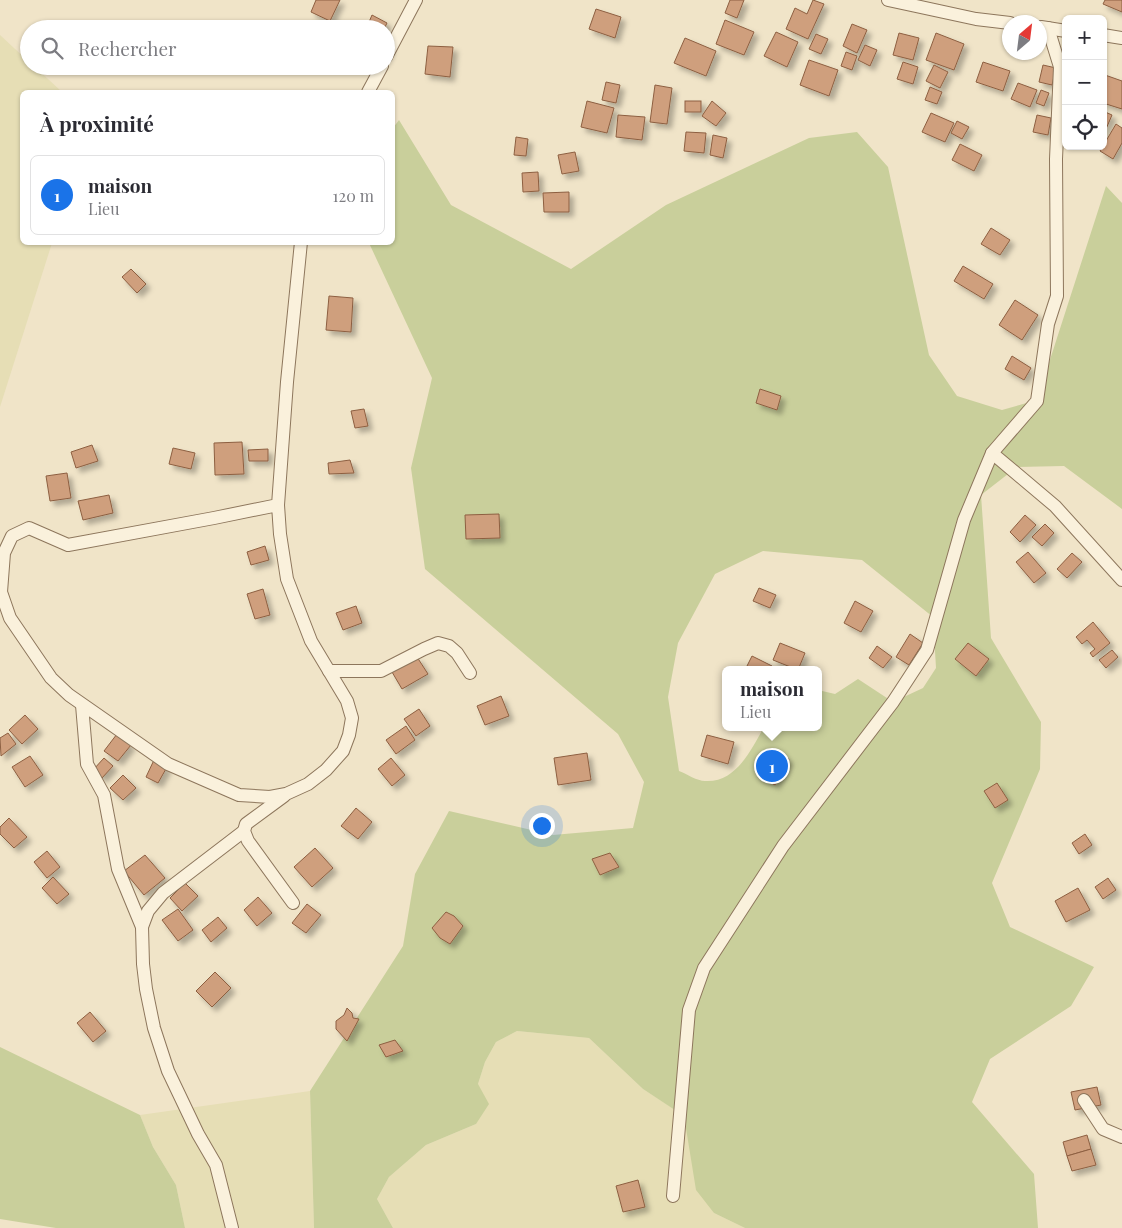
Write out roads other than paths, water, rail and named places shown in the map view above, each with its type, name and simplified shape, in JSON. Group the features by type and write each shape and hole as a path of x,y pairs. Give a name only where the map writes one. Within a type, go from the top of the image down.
{"street":[{"path":"395,40 416,0"},
{"path":"888,0 976,19 1002,22"},
{"path":"1047,28 1062,30"},
{"path":"673,1196 689,1010 704,968 783,846 893,702 927,650 964,520 992,453 1036,400 1048,324 1057,296 1056,159 1060,67 1047,35"},
{"path":"1107,36 1122,38"},
{"path":"369,90 377,75"},
{"path":"142,927 148,912 163,893 244,831 246,824 286,794 308,784 326,770 343,750 350,735 352,718 347,701 311,641 287,579 280,534 278,505 287,382 302,245"},
{"path":"992,453 1055,506 1122,580"},
{"path":"278,505 68,544 29,528 12,536 4,552 2,592 10,618 51,678 69,696 168,764 206,782 239,795 270,797 286,794"},
{"path":"329,672 381,671 438,643 448,646 457,653 470,673"},
{"path":"82,704 87,764 104,795 118,869 142,927 143,964 154,1028 168,1071 198,1134 216,1165 232,1228"},
{"path":"244,831 248,841 293,903"},
{"path":"1084,1100 1103,1129 1122,1137"}],"place":[{"name":"maison","path":"772,766"}]}
